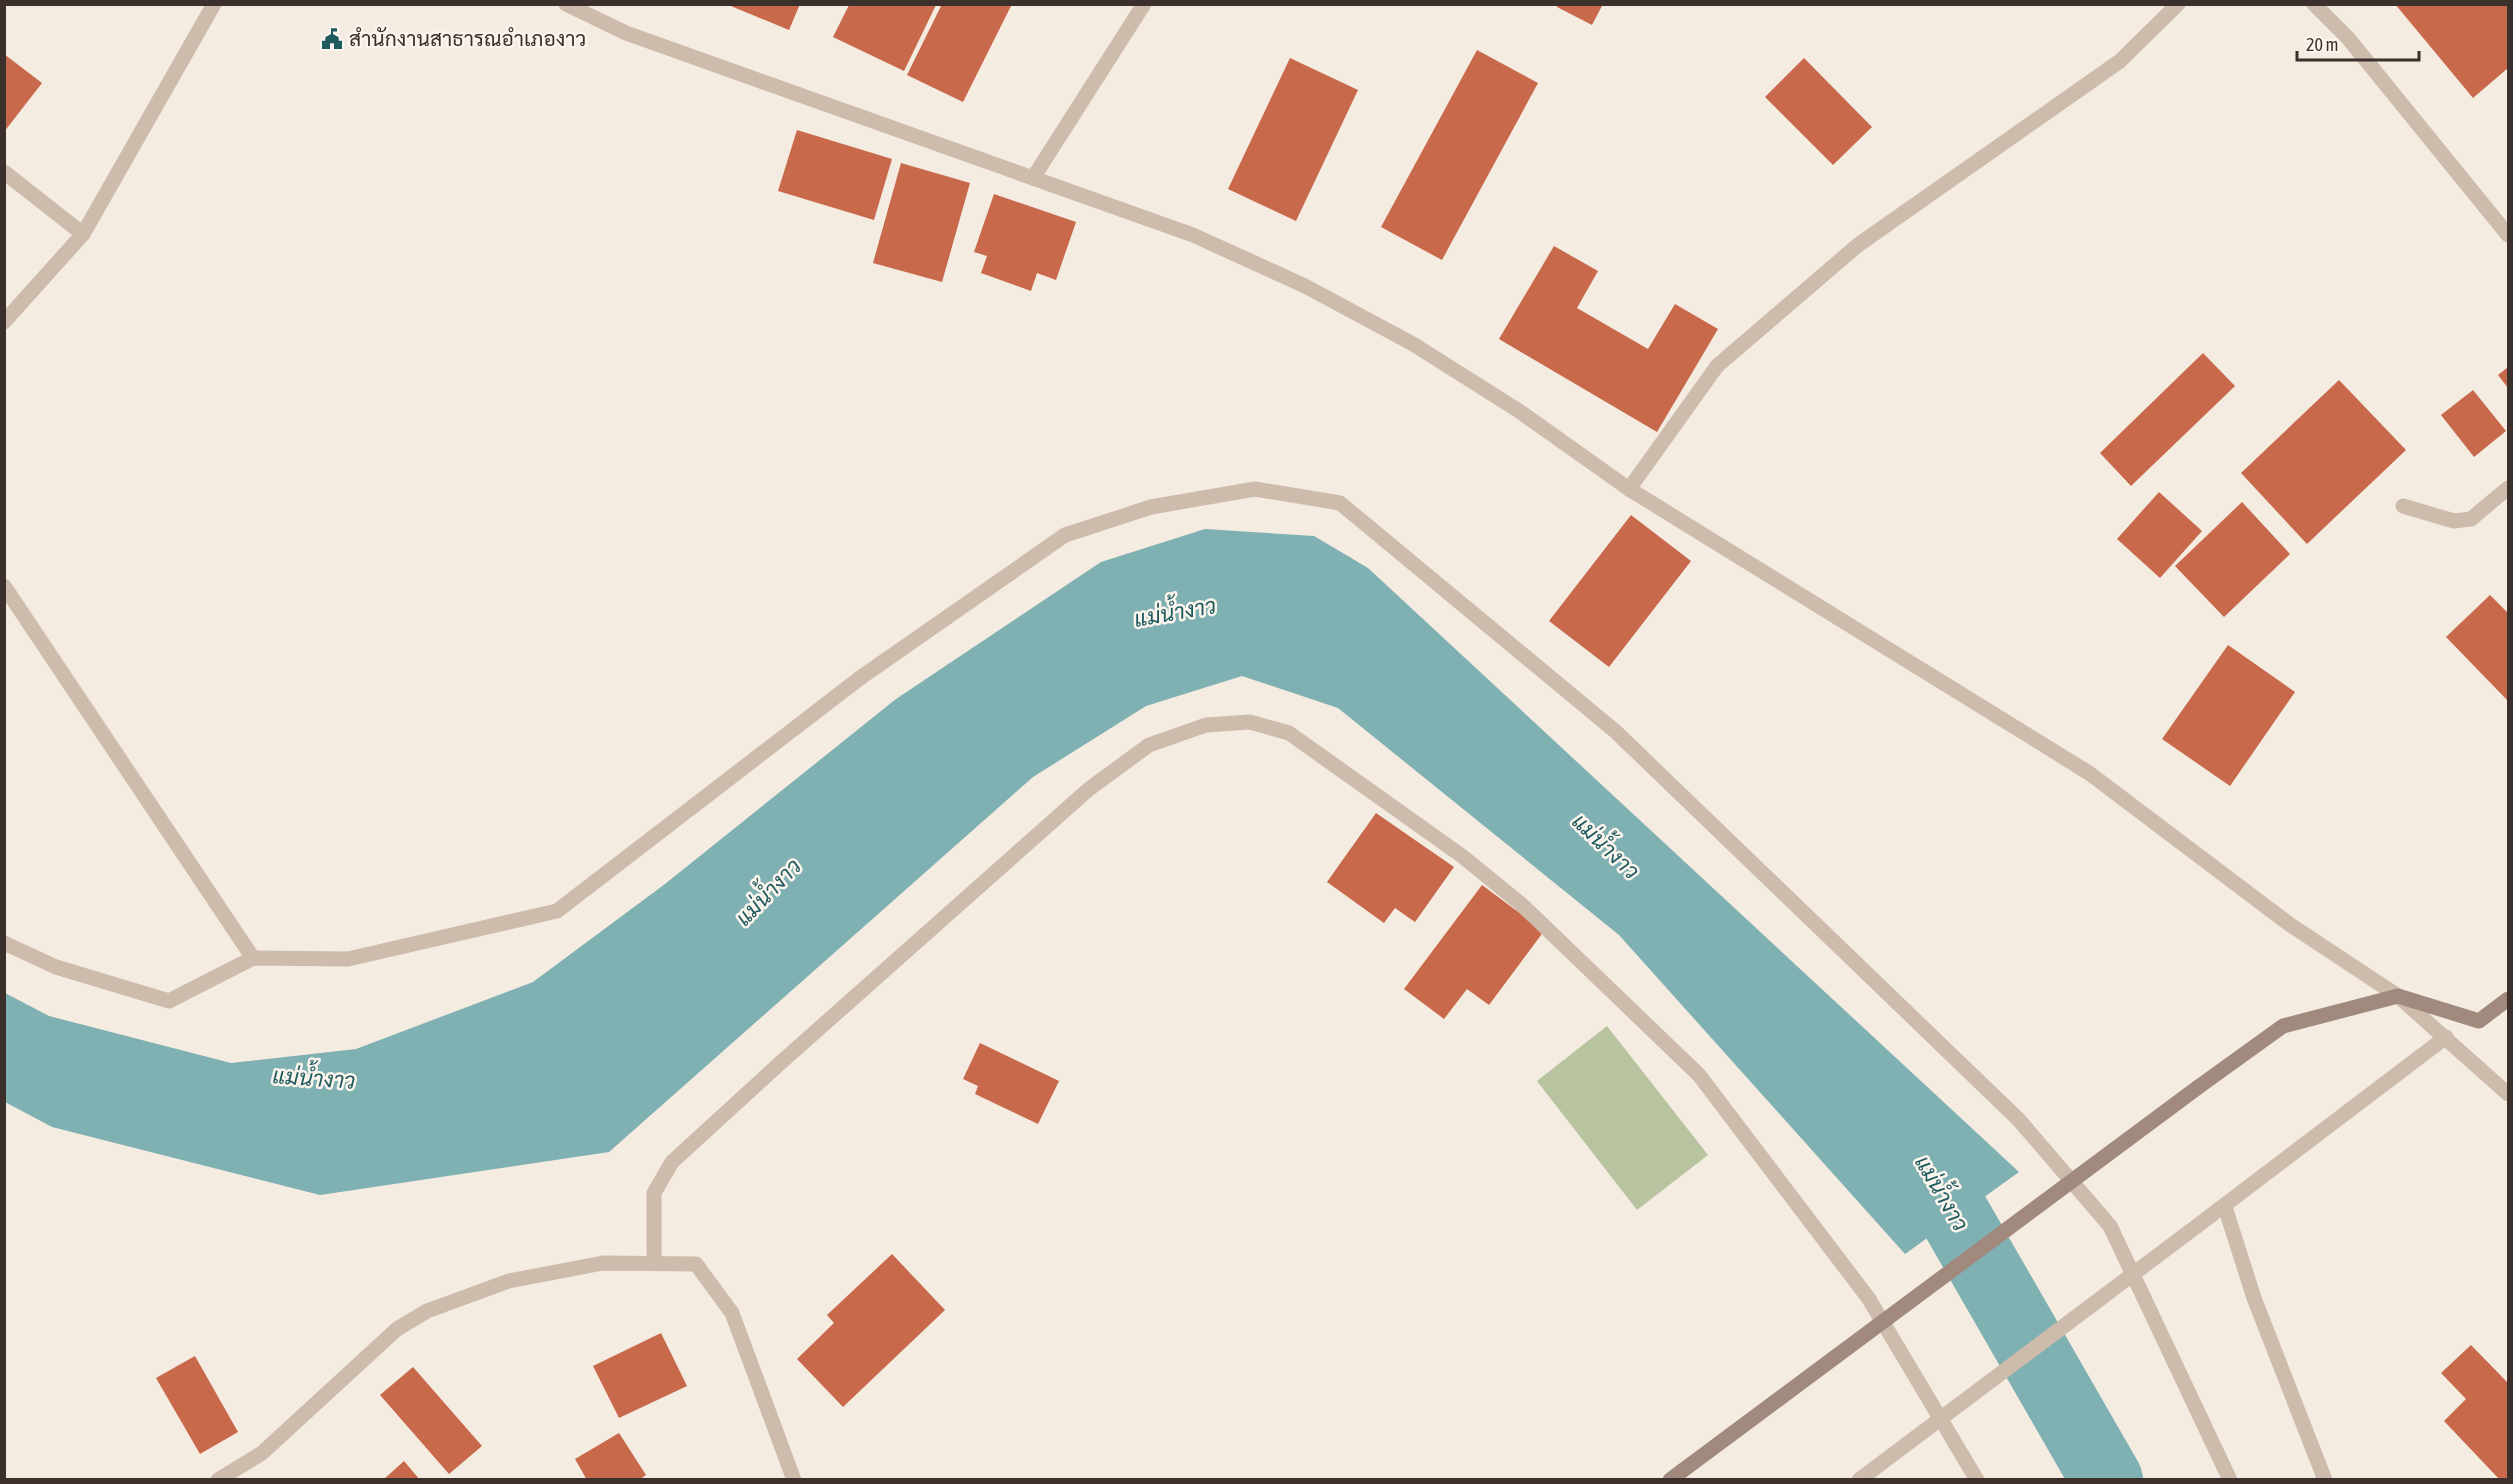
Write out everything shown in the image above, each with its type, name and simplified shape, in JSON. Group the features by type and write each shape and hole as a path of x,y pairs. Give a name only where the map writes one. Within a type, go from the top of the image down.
{"main road":[{"path":"1676,1475 2283,1026 2398,996 2480,1021 2508,999"}],"street":[{"path":"4,322 83,234 214,4"},
{"path":"566,4 626,33 1193,235 1305,286 1413,344 1519,411 1629,489 2089,772 2289,924 2398,996 2508,1094"},
{"path":"1033,178 1144,4"},
{"path":"1629,489 1718,366 1858,245 2120,61 2178,4"},
{"path":"2314,4 2348,38 2508,235"},
{"path":"4,172 83,234"},
{"path":"2403,506 2454,521 2471,519 2508,488"},
{"path":"4,943 56,967 169,1001 253,958 348,958 557,911 860,678 1065,535 1151,507 1255,489 1340,503 1615,731 2018,1119 2110,1226 2230,1479"},
{"path":"4,586 253,958"},
{"path":"654,1262 654,1192 672,1162 778,1065 1089,789 1149,746 1206,725 1251,722 1289,733 1462,856 1521,904 1699,1075 1869,1299 1977,1479"},
{"path":"1859,1479 2225,1207 2446,1037"},
{"path":"2225,1207 2254,1298 2325,1479"},
{"path":"223,1479 262,1453 397,1329 427,1311 509,1281 603,1263 654,1262 696,1264 732,1313 795,1479"}],"green space":[{"path":"1607,1026 1708,1155 1637,1210 1537,1081"}],"water":[{"path":"1205,529 1314,536 1368,568 2019,1172 1905,1254 1619,935 1338,708 1242,676 1146,706 1033,777 609,1152 320,1195 52,1127 5,1102 5,993 49,1016 231,1063 356,1049 533,982 665,884 896,699 1101,562"}],"building":[{"path":"726,4 800,4 789,30"},
{"path":"942,4 1012,4 963,102 907,75"},
{"path":"1558,4 1603,4 1592,25 1557,7"},
{"path":"2395,4 2508,4 2508,68 2473,98"},
{"path":"849,5 936,5 904,71 833,37"},
{"path":"1477,50 1538,83 1442,260 1381,227"},
{"path":"4,54 42,83 4,132"},
{"path":"1290,58 1358,90 1296,221 1228,189"},
{"path":"1804,58 1872,127 1833,165 1765,97"},
{"path":"797,130 892,159 874,220 778,191"},
{"path":"901,163 970,183 942,282 873,263"},
{"path":"994,194 1076,222 1056,280 1037,273 1031,291 981,273 987,256 974,252"},
{"path":"1554,246 1598,271 1577,308 1648,349 1675,304 1718,329 1657,432 1499,339"},
{"path":"2203,353 2235,386 2131,486 2100,453"},
{"path":"2508,367 2508,388 2498,375"},
{"path":"2339,380 2406,450 2307,544 2241,473"},
{"path":"2473,390 2506,431 2474,457 2441,415"},
{"path":"2159,492 2202,531 2160,578 2117,539"},
{"path":"2242,502 2290,554 2224,617 2175,566"},
{"path":"1631,515 1691,561 1609,667 1549,621"},
{"path":"2490,595 2508,613 2508,701 2446,637"},
{"path":"2228,645 2295,692 2230,786 2162,739"},
{"path":"1376,813 1454,867 1415,922 1395,908 1384,923 1327,882"},
{"path":"1482,885 1544,931 1489,1005 1467,989 1444,1019 1404,989"},
{"path":"980,1043 1059,1081 1038,1124 975,1094 978,1086 963,1079"},
{"path":"892,1254 945,1310 843,1407 797,1359 834,1323 827,1315"},
{"path":"661,1333 687,1386 619,1418 593,1366"},
{"path":"2471,1345 2508,1383 2508,1480 2500,1480 2444,1421 2466,1399 2441,1373"},
{"path":"195,1356 238,1432 200,1454 156,1378"},
{"path":"413,1367 482,1446 449,1474 380,1395"},
{"path":"619,1433 646,1475 639,1480 587,1480 575,1459"},
{"path":"404,1461 420,1480 383,1480"}],"waterway":[{"name":"แม่น้ำงาว","path":"1904,1134 1913,1143 2107,1480"}],"place":[{"name":"สำนักงานสาธารณอำเภองาว","path":"332,39"}]}
